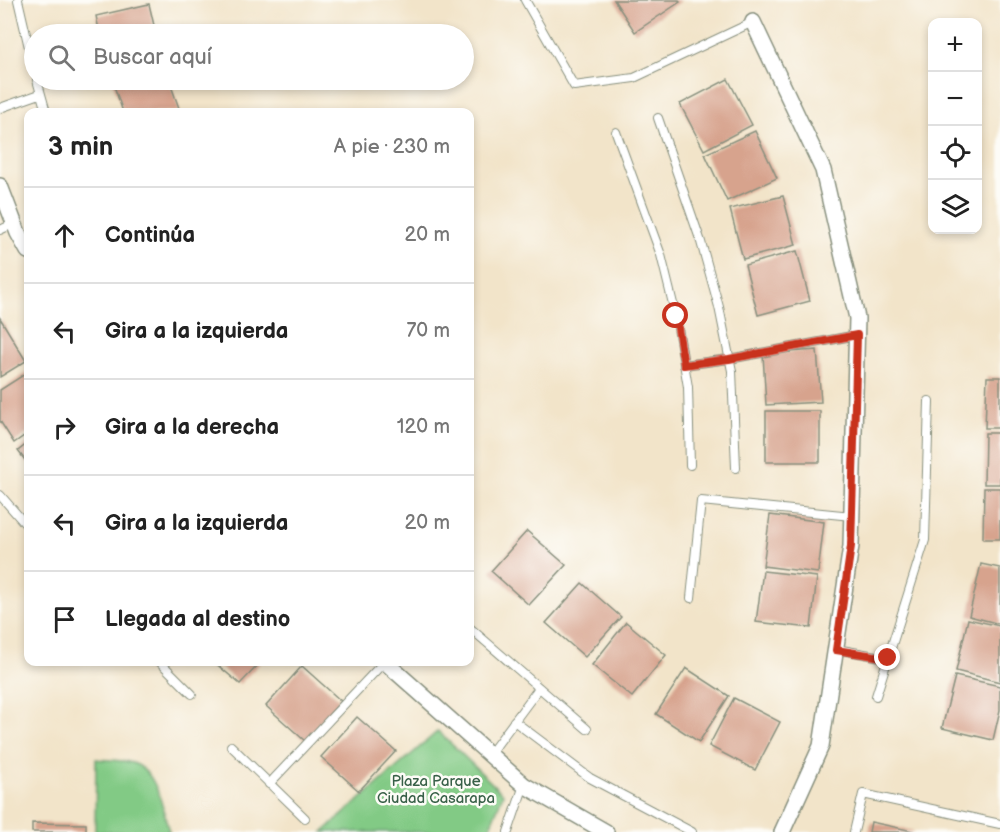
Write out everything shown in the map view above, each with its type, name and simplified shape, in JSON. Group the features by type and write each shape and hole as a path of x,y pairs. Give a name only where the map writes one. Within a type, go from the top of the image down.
{"street":[{"path":"753,22 823,170 857,318 851,546 836,650 821,746 782,832"},
{"path":"0,186 24,243"},
{"path":"390,666 524,785 606,832"}],"lane":[{"path":"18,0 24,26"},
{"path":"525,0 574,86 634,78 753,22"},
{"path":"39,90 45,108"},
{"path":"0,108 40,94"},
{"path":"658,118 701,242 719,307 732,371 736,468"},
{"path":"616,132 661,255 676,316 688,387 690,465"},
{"path":"0,230 15,224"},
{"path":"684,365 857,335"},
{"path":"876,696 925,540 929,401"},
{"path":"0,495 24,522"},
{"path":"691,598 701,501 852,516"},
{"path":"474,631 587,729"},
{"path":"836,650 888,658"},
{"path":"164,666 192,694"},
{"path":"269,784 381,666"},
{"path":"490,754 539,688"},
{"path":"514,721 590,778 692,832"},
{"path":"231,746 305,818"},
{"path":"508,832 524,785"},
{"path":"854,832 863,794 1000,824"}],"green space":[{"name":"Plaza Parque Ciudad Casarapa","path":"438,731 503,794 488,832 323,832"},
{"path":"96,759 129,762 146,772 157,790 169,832 95,832"}],"building":[{"path":"614,0 679,0 680,2 635,32"},
{"path":"149,4 154,24 98,24 96,16"},
{"path":"728,79 752,125 704,150 680,104"},
{"path":"115,90 173,90 179,108 122,108"},
{"path":"755,131 777,178 727,201 705,154"},
{"path":"783,196 796,245 743,259 730,209"},
{"path":"797,251 810,301 758,315 745,265"},
{"path":"0,318 24,358 24,362 0,377"},
{"path":"817,350 821,402 766,405 763,354"},
{"path":"24,375 24,436 14,443 0,421 0,390"},
{"path":"987,377 1000,377 1000,428 985,428"},
{"path":"766,411 820,411 820,462 766,462"},
{"path":"985,433 1000,433 1000,484 984,484"},
{"path":"24,446 24,459 18,451"},
{"path":"984,488 1000,488 1000,539 983,539"},
{"path":"770,515 824,522 818,573 763,566"},
{"path":"527,531 566,565 529,605 491,571"},
{"path":"981,564 1000,568 1000,624 969,616"},
{"path":"763,571 817,577 811,628 756,622"},
{"path":"582,583 621,617 585,657 546,623"},
{"path":"968,619 1000,626 1000,682 956,671"},
{"path":"626,622 666,655 632,697 592,665"},
{"path":"219,666 257,666 240,684"},
{"path":"302,666 341,701 305,741 266,706"},
{"path":"686,668 729,696 699,742 656,714"},
{"path":"955,676 1000,686 1000,710 993,740 942,728"},
{"path":"734,698 780,722 755,770 709,746"},
{"path":"357,717 396,751 359,791 321,757"},
{"path":"871,822 913,831 913,832 869,832"},
{"path":"32,823 86,824 86,832 32,832"}],"route":[{"path":"676,316 684,365 857,335 851,546 836,650 888,658"}]}
